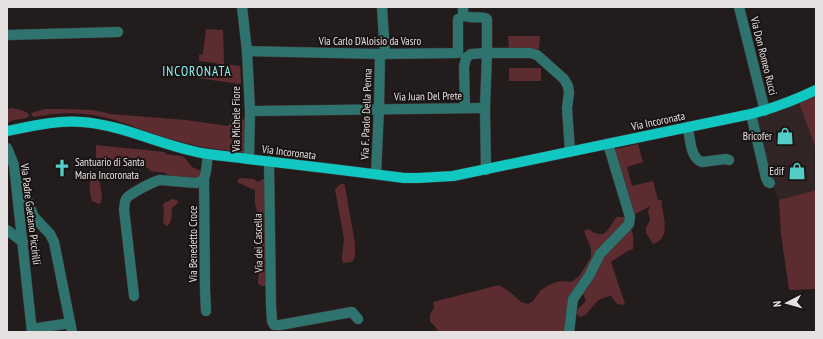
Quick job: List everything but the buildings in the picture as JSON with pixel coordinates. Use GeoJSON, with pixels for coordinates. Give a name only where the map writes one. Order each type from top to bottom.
{"type":"FeatureCollection","features":[{"type":"Feature","properties":{"kind":"main road","name":"Via Incoronata"},"geometry":{"type":"LineString","coordinates":[[7,131],[65,121],[84,122],[102,125],[208,154],[404,178],[418,178],[453,176],[486,170],[765,111],[796,100],[816,90]]}},
{"type":"Feature","properties":{"kind":"street","name":"Via Michele Fiore"},"geometry":{"type":"LineString","coordinates":[[242,7],[247,51],[250,111],[249,159]]}},
{"type":"Feature","properties":{"kind":"street","name":"Via F. Paolo Della Penna"},"geometry":{"type":"LineString","coordinates":[[376,174],[382,54],[382,7]]}},
{"type":"Feature","properties":{"kind":"street"},"geometry":{"type":"LineString","coordinates":[[463,7],[463,15],[466,17],[487,19],[486,170]]}},
{"type":"Feature","properties":{"kind":"street","name":"Via Don Romeo Rucci"},"geometry":{"type":"LineString","coordinates":[[739,7],[765,111]]}},
{"type":"Feature","properties":{"kind":"street","name":"Via Carlo D'Aloisio da Vasro"},"geometry":{"type":"LineString","coordinates":[[247,51],[382,54],[458,53],[458,19]]}},
{"type":"Feature","properties":{"kind":"street"},"geometry":{"type":"LineString","coordinates":[[7,34],[118,32]]}},
{"type":"Feature","properties":{"kind":"street"},"geometry":{"type":"LineString","coordinates":[[465,108],[464,67],[466,58],[471,54],[530,53],[537,55],[567,83],[570,152]]}},
{"type":"Feature","properties":{"kind":"street","name":"Via Juan Del Prete"},"geometry":{"type":"LineString","coordinates":[[250,111],[486,108]]}},
{"type":"Feature","properties":{"kind":"street"},"geometry":{"type":"LineString","coordinates":[[751,114],[766,178],[770,183]]}},
{"type":"Feature","properties":{"kind":"street"},"geometry":{"type":"LineString","coordinates":[[688,128],[691,148],[698,161],[729,160]]}},
{"type":"Feature","properties":{"kind":"street"},"geometry":{"type":"LineString","coordinates":[[569,332],[573,299],[589,276],[600,254],[629,224],[630,217],[608,144]]}},
{"type":"Feature","properties":{"kind":"street","name":"Via Padre Gaetano Piccirilli"},"geometry":{"type":"LineString","coordinates":[[8,151],[14,166],[32,330]]}},
{"type":"Feature","properties":{"kind":"street","name":"Via Benedetto Croce"},"geometry":{"type":"LineString","coordinates":[[206,311],[204,178],[208,154]]}},
{"type":"Feature","properties":{"kind":"street","name":"Via dei Cascella"},"geometry":{"type":"LineString","coordinates":[[269,162],[271,306],[274,328],[280,325],[352,312],[358,319]]}},
{"type":"Feature","properties":{"kind":"street"},"geometry":{"type":"LineString","coordinates":[[14,166],[34,217],[50,234],[54,242],[71,328],[32,330]]}},
{"type":"Feature","properties":{"kind":"street"},"geometry":{"type":"LineString","coordinates":[[134,296],[124,209],[125,200],[129,196],[155,181],[160,180],[196,183],[204,178]]}},
{"type":"Feature","properties":{"kind":"street"},"geometry":{"type":"LineString","coordinates":[[7,230],[23,242]]}},
{"type":"Feature","properties":{"kind":"shaded area"},"geometry":{"type":"Polygon","coordinates":[[[206,29],[223,30],[224,64],[240,66],[241,84],[197,78],[197,75],[208,76],[208,73],[217,74],[217,63],[199,61],[199,55],[203,54],[206,29]]]}},
{"type":"Feature","properties":{"kind":"shaded area"},"geometry":{"type":"Polygon","coordinates":[[[508,36],[540,36],[539,49],[509,49],[508,36]]]}},
{"type":"Feature","properties":{"kind":"shaded area"},"geometry":{"type":"Polygon","coordinates":[[[509,68],[541,68],[541,81],[509,81],[509,68]]]}},
{"type":"Feature","properties":{"kind":"shaded area"},"geometry":{"type":"Polygon","coordinates":[[[816,93],[816,149],[800,106],[800,100],[816,93]]]}},
{"type":"Feature","properties":{"kind":"shaded area"},"geometry":{"type":"Polygon","coordinates":[[[800,100],[800,106],[816,149],[816,190],[779,200],[770,180],[756,117],[800,100]]]}},
{"type":"Feature","properties":{"kind":"shaded area"},"geometry":{"type":"Polygon","coordinates":[[[11,108],[28,113],[29,116],[27,118],[14,120],[7,123],[7,109],[11,108]]]}},
{"type":"Feature","properties":{"kind":"shaded area"},"geometry":{"type":"Polygon","coordinates":[[[45,109],[93,110],[111,114],[186,120],[228,126],[231,120],[238,117],[243,119],[245,122],[246,154],[204,147],[170,139],[112,119],[94,115],[68,113],[33,117],[31,113],[45,109]]]}},
{"type":"Feature","properties":{"kind":"shaded area"},"geometry":{"type":"Polygon","coordinates":[[[638,144],[643,162],[627,167],[632,186],[653,181],[658,200],[663,202],[661,203],[665,221],[664,233],[659,241],[653,244],[646,233],[646,228],[650,220],[648,211],[650,206],[632,216],[611,150],[638,144]]]}},
{"type":"Feature","properties":{"kind":"shaded area"},"geometry":{"type":"Polygon","coordinates":[[[96,145],[165,152],[165,154],[181,156],[185,158],[192,167],[199,170],[203,169],[202,179],[170,176],[165,173],[150,171],[148,168],[96,162],[96,145]]]}},
{"type":"Feature","properties":{"kind":"shaded area"},"geometry":{"type":"Polygon","coordinates":[[[94,172],[98,174],[102,196],[99,204],[92,201],[90,194],[90,182],[94,172]]]}},
{"type":"Feature","properties":{"kind":"shaded area"},"geometry":{"type":"Polygon","coordinates":[[[240,178],[253,179],[258,182],[266,179],[267,286],[258,284],[260,248],[258,214],[255,204],[255,190],[238,183],[240,178]]]}},
{"type":"Feature","properties":{"kind":"shaded area"},"geometry":{"type":"Polygon","coordinates":[[[341,184],[344,184],[345,186],[355,244],[354,260],[343,263],[344,238],[335,190],[341,184]]]}},
{"type":"Feature","properties":{"kind":"shaded area"},"geometry":{"type":"Polygon","coordinates":[[[816,190],[816,289],[789,290],[781,234],[779,200],[816,190]]]}},
{"type":"Feature","properties":{"kind":"shaded area"},"geometry":{"type":"Polygon","coordinates":[[[172,199],[177,200],[178,203],[172,208],[171,220],[167,226],[163,223],[163,205],[165,202],[172,199]]]}},
{"type":"Feature","properties":{"kind":"shaded area"},"geometry":{"type":"Polygon","coordinates":[[[617,217],[627,217],[580,287],[568,332],[438,332],[435,326],[430,322],[430,314],[434,308],[433,302],[499,285],[521,302],[528,304],[533,301],[541,290],[549,285],[556,282],[573,281],[580,275],[591,257],[591,249],[584,231],[587,229],[602,234],[607,231],[617,217]]]}},
{"type":"Feature","properties":{"kind":"shaded area"},"geometry":{"type":"Polygon","coordinates":[[[628,226],[633,234],[633,249],[611,262],[625,304],[618,304],[611,296],[606,297],[597,301],[587,313],[580,317],[576,311],[586,301],[582,291],[596,263],[628,226]]]}},
{"type":"Feature","properties":{"kind":"place","name":"Bricofer"},"geometry":{"type":"Point","coordinates":[785,136]}},
{"type":"Feature","properties":{"kind":"place","name":"Santuario di Santa Maria Incoronata"},"geometry":{"type":"Point","coordinates":[62,168]}},
{"type":"Feature","properties":{"kind":"place","name":"Edif"},"geometry":{"type":"Point","coordinates":[797,171]}},
{"type":"Feature","properties":{"kind":"district","name":"INCORONATA"},"geometry":{"type":"Point","coordinates":[197,71]}}]}
